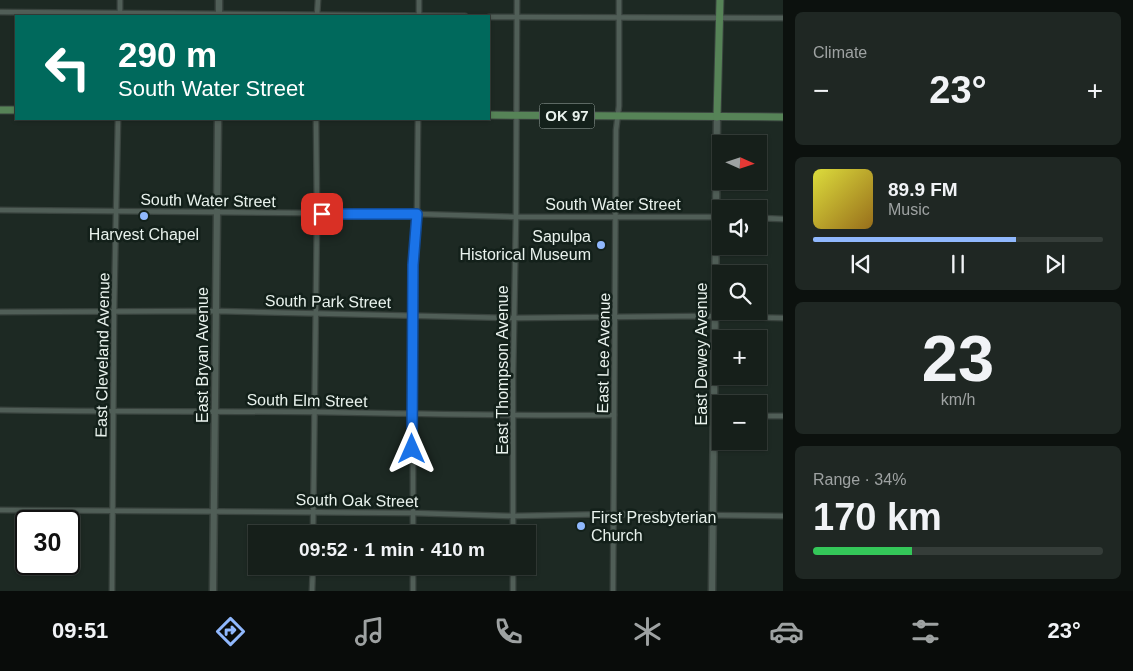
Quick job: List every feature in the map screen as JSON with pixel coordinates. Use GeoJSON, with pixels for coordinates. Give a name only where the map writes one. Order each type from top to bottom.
{"type":"FeatureCollection","features":[{"type":"Feature","properties":{"kind":"main road"},"geometry":{"type":"LineString","coordinates":[[717,117],[720,0]]}},
{"type":"Feature","properties":{"kind":"main road"},"geometry":{"type":"LineString","coordinates":[[0,110],[15,110]]}},
{"type":"Feature","properties":{"kind":"main road","name":"OK 97"},"geometry":{"type":"LineString","coordinates":[[490,116],[783,117]]}},
{"type":"Feature","properties":{"kind":"street"},"geometry":{"type":"LineString","coordinates":[[120,0],[120,14]]}},
{"type":"Feature","properties":{"kind":"street"},"geometry":{"type":"LineString","coordinates":[[219,0],[219,15]]}},
{"type":"Feature","properties":{"kind":"street"},"geometry":{"type":"LineString","coordinates":[[0,12],[317,15],[318,0]]}},
{"type":"Feature","properties":{"kind":"street"},"geometry":{"type":"LineString","coordinates":[[419,0],[419,15]]}},
{"type":"Feature","properties":{"kind":"street","name":"East Thompson Avenue"},"geometry":{"type":"LineString","coordinates":[[513,525],[517,0]]}},
{"type":"Feature","properties":{"kind":"street","name":"East Lee Avenue"},"geometry":{"type":"LineString","coordinates":[[613,591],[614,316],[617,216],[616,139],[620,106],[619,0]]}},
{"type":"Feature","properties":{"kind":"street"},"geometry":{"type":"LineString","coordinates":[[490,17],[783,18]]}},
{"type":"Feature","properties":{"kind":"street","name":"East Dewey Avenue"},"geometry":{"type":"LineString","coordinates":[[717,117],[718,200]]}},
{"type":"Feature","properties":{"kind":"street","name":"East Cleveland Avenue"},"geometry":{"type":"LineString","coordinates":[[112,591],[114,312],[118,120]]}},
{"type":"Feature","properties":{"kind":"street","name":"East Bryan Avenue"},"geometry":{"type":"LineString","coordinates":[[213,591],[218,120]]}},
{"type":"Feature","properties":{"kind":"street"},"geometry":{"type":"LineString","coordinates":[[313,525],[317,214],[316,120]]}},
{"type":"Feature","properties":{"kind":"street"},"geometry":{"type":"LineString","coordinates":[[413,525],[413,265],[417,214],[418,120]]}},
{"type":"Feature","properties":{"kind":"street","name":"South Water Street"},"geometry":{"type":"LineString","coordinates":[[0,210],[417,214],[516,217],[712,217]]}},
{"type":"Feature","properties":{"kind":"street"},"geometry":{"type":"LineString","coordinates":[[767,218],[783,219]]}},
{"type":"Feature","properties":{"kind":"street","name":"South Park Street"},"geometry":{"type":"LineString","coordinates":[[0,312],[315,313],[514,318],[712,316]]}},
{"type":"Feature","properties":{"kind":"street","name":"South Park Street"},"geometry":{"type":"LineString","coordinates":[[767,318],[783,318]]}},
{"type":"Feature","properties":{"kind":"street","name":"East Dewey Avenue"},"geometry":{"type":"LineString","coordinates":[[715,320],[717,395]]}},
{"type":"Feature","properties":{"kind":"street","name":"South Elm Street"},"geometry":{"type":"LineString","coordinates":[[0,410],[314,412],[513,416],[614,415]]}},
{"type":"Feature","properties":{"kind":"street"},"geometry":{"type":"LineString","coordinates":[[767,416],[783,416]]}},
{"type":"Feature","properties":{"kind":"street","name":"East Dewey Avenue"},"geometry":{"type":"LineString","coordinates":[[712,591],[716,450]]}},
{"type":"Feature","properties":{"kind":"street","name":"South Oak Street"},"geometry":{"type":"LineString","coordinates":[[0,510],[413,513],[513,516],[613,514],[783,516]]}},
{"type":"Feature","properties":{"kind":"street"},"geometry":{"type":"LineString","coordinates":[[312,591],[313,575]]}},
{"type":"Feature","properties":{"kind":"street"},"geometry":{"type":"LineString","coordinates":[[413,575],[413,591]]}},
{"type":"Feature","properties":{"kind":"street"},"geometry":{"type":"LineString","coordinates":[[513,575],[513,591]]}},
{"type":"Feature","properties":{"kind":"place","name":"Harvest Chapel"},"geometry":{"type":"Point","coordinates":[144,216]}},
{"type":"Feature","properties":{"kind":"place","name":"Sapulpa Historical Museum"},"geometry":{"type":"Point","coordinates":[601,245]}},
{"type":"Feature","properties":{"kind":"place","name":"First Presbyterian Church"},"geometry":{"type":"Point","coordinates":[581,526]}},
{"type":"Feature","properties":{"kind":"route"},"geometry":{"type":"LineString","coordinates":[[322,214],[417,214],[413,265],[412,449]]}}]}
